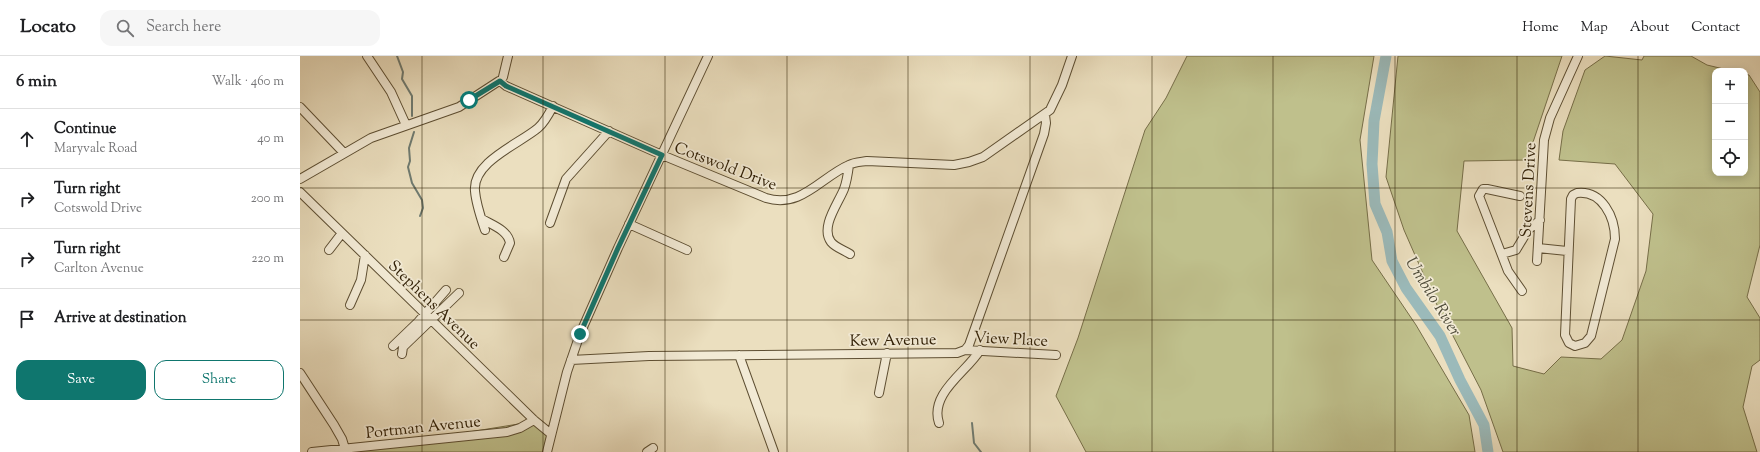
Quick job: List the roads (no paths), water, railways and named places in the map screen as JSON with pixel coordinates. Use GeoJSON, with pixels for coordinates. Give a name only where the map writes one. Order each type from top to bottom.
{"type":"FeatureCollection","features":[{"type":"Feature","properties":{"kind":"street"},"geometry":{"type":"LineString","coordinates":[[367,56],[391,92],[406,125]]}},
{"type":"Feature","properties":{"kind":"street"},"geometry":{"type":"LineString","coordinates":[[547,452],[571,360],[629,224],[708,56]]}},
{"type":"Feature","properties":{"kind":"street","name":"Cotswold Drive"},"geometry":{"type":"LineString","coordinates":[[500,78],[514,88],[662,155],[766,198],[780,201],[807,193],[849,165],[867,161],[954,165],[983,157],[1045,115],[1057,96],[1072,56]]}},
{"type":"Feature","properties":{"kind":"street","name":"Stevens Drive"},"geometry":{"type":"LineString","coordinates":[[1537,261],[1542,150],[1545,133],[1578,56]]}},
{"type":"Feature","properties":{"kind":"street"},"geometry":{"type":"LineString","coordinates":[[300,179],[371,138],[447,112],[482,92],[489,83],[500,78],[507,59]]}},
{"type":"Feature","properties":{"kind":"street"},"geometry":{"type":"LineString","coordinates":[[484,230],[474,191],[475,181],[479,174],[503,151],[537,129],[548,117],[553,106]]}},
{"type":"Feature","properties":{"kind":"street"},"geometry":{"type":"LineString","coordinates":[[300,107],[344,153]]}},
{"type":"Feature","properties":{"kind":"street"},"geometry":{"type":"LineString","coordinates":[[965,350],[969,345],[1044,134],[1046,123],[1045,115]]}},
{"type":"Feature","properties":{"kind":"street"},"geometry":{"type":"LineString","coordinates":[[550,222],[566,179],[609,131]]}},
{"type":"Feature","properties":{"kind":"street"},"geometry":{"type":"LineString","coordinates":[[849,165],[844,190],[828,225],[827,232],[831,242],[850,254]]}},
{"type":"Feature","properties":{"kind":"street"},"geometry":{"type":"LineString","coordinates":[[1520,196],[1487,188],[1483,189],[1479,196],[1512,278],[1522,291]]}},
{"type":"Feature","properties":{"kind":"street","name":"Stephens Avenue"},"geometry":{"type":"LineString","coordinates":[[300,192],[424,314],[534,420],[551,434]]}},
{"type":"Feature","properties":{"kind":"street"},"geometry":{"type":"LineString","coordinates":[[1577,193],[1587,193],[1600,200],[1605,206],[1613,222],[1614,239],[1592,336],[1585,343],[1575,346],[1569,343],[1565,335],[1567,251],[1571,199],[1573,195],[1577,193]]}},
{"type":"Feature","properties":{"kind":"street"},"geometry":{"type":"LineString","coordinates":[[482,220],[500,230],[509,239],[510,243],[504,257]]}},
{"type":"Feature","properties":{"kind":"street"},"geometry":{"type":"LineString","coordinates":[[1502,254],[1516,250],[1520,247],[1528,230],[1540,220]]}},
{"type":"Feature","properties":{"kind":"street"},"geometry":{"type":"LineString","coordinates":[[629,224],[687,250]]}},
{"type":"Feature","properties":{"kind":"street"},"geometry":{"type":"LineString","coordinates":[[329,250],[342,233]]}},
{"type":"Feature","properties":{"kind":"street"},"geometry":{"type":"LineString","coordinates":[[1538,248],[1567,251]]}},
{"type":"Feature","properties":{"kind":"street"},"geometry":{"type":"LineString","coordinates":[[350,305],[361,280],[365,256]]}},
{"type":"Feature","properties":{"kind":"street"},"geometry":{"type":"LineString","coordinates":[[393,346],[446,290]]}},
{"type":"Feature","properties":{"kind":"street"},"geometry":{"type":"LineString","coordinates":[[402,354],[403,347],[459,292]]}},
{"type":"Feature","properties":{"kind":"street","name":"View Place"},"geometry":{"type":"LineString","coordinates":[[965,350],[1056,355]]}},
{"type":"Feature","properties":{"kind":"street","name":"Kew Avenue"},"geometry":{"type":"LineString","coordinates":[[571,360],[649,356],[887,354],[956,352],[965,350]]}},
{"type":"Feature","properties":{"kind":"street"},"geometry":{"type":"LineString","coordinates":[[940,423],[938,413],[944,395],[965,366],[972,362],[980,350]]}},
{"type":"Feature","properties":{"kind":"street"},"geometry":{"type":"LineString","coordinates":[[879,393],[887,354]]}},
{"type":"Feature","properties":{"kind":"street"},"geometry":{"type":"LineString","coordinates":[[739,355],[774,452]]}},
{"type":"Feature","properties":{"kind":"street"},"geometry":{"type":"LineString","coordinates":[[300,373],[334,425],[342,439],[345,450]]}},
{"type":"Feature","properties":{"kind":"street","name":"Portman Avenue"},"geometry":{"type":"LineString","coordinates":[[312,452],[345,450],[507,432],[520,428],[534,420]]}},
{"type":"Feature","properties":{"kind":"waterway"},"geometry":{"type":"LineString","coordinates":[[397,56],[403,72],[402,79],[412,96],[412,116]]}},
{"type":"Feature","properties":{"kind":"waterway","name":"Umbilo River"},"geometry":{"type":"LineString","coordinates":[[1386,56],[1374,121],[1372,164],[1375,204],[1387,232],[1392,261],[1406,288],[1440,336],[1460,380],[1484,425],[1488,452]]}},
{"type":"Feature","properties":{"kind":"waterway"},"geometry":{"type":"LineString","coordinates":[[414,132],[409,148],[410,161],[408,167],[412,183],[422,200],[423,208],[420,216]]}},
{"type":"Feature","properties":{"kind":"waterway"},"geometry":{"type":"LineString","coordinates":[[972,423],[974,443],[981,452]]}}]}
